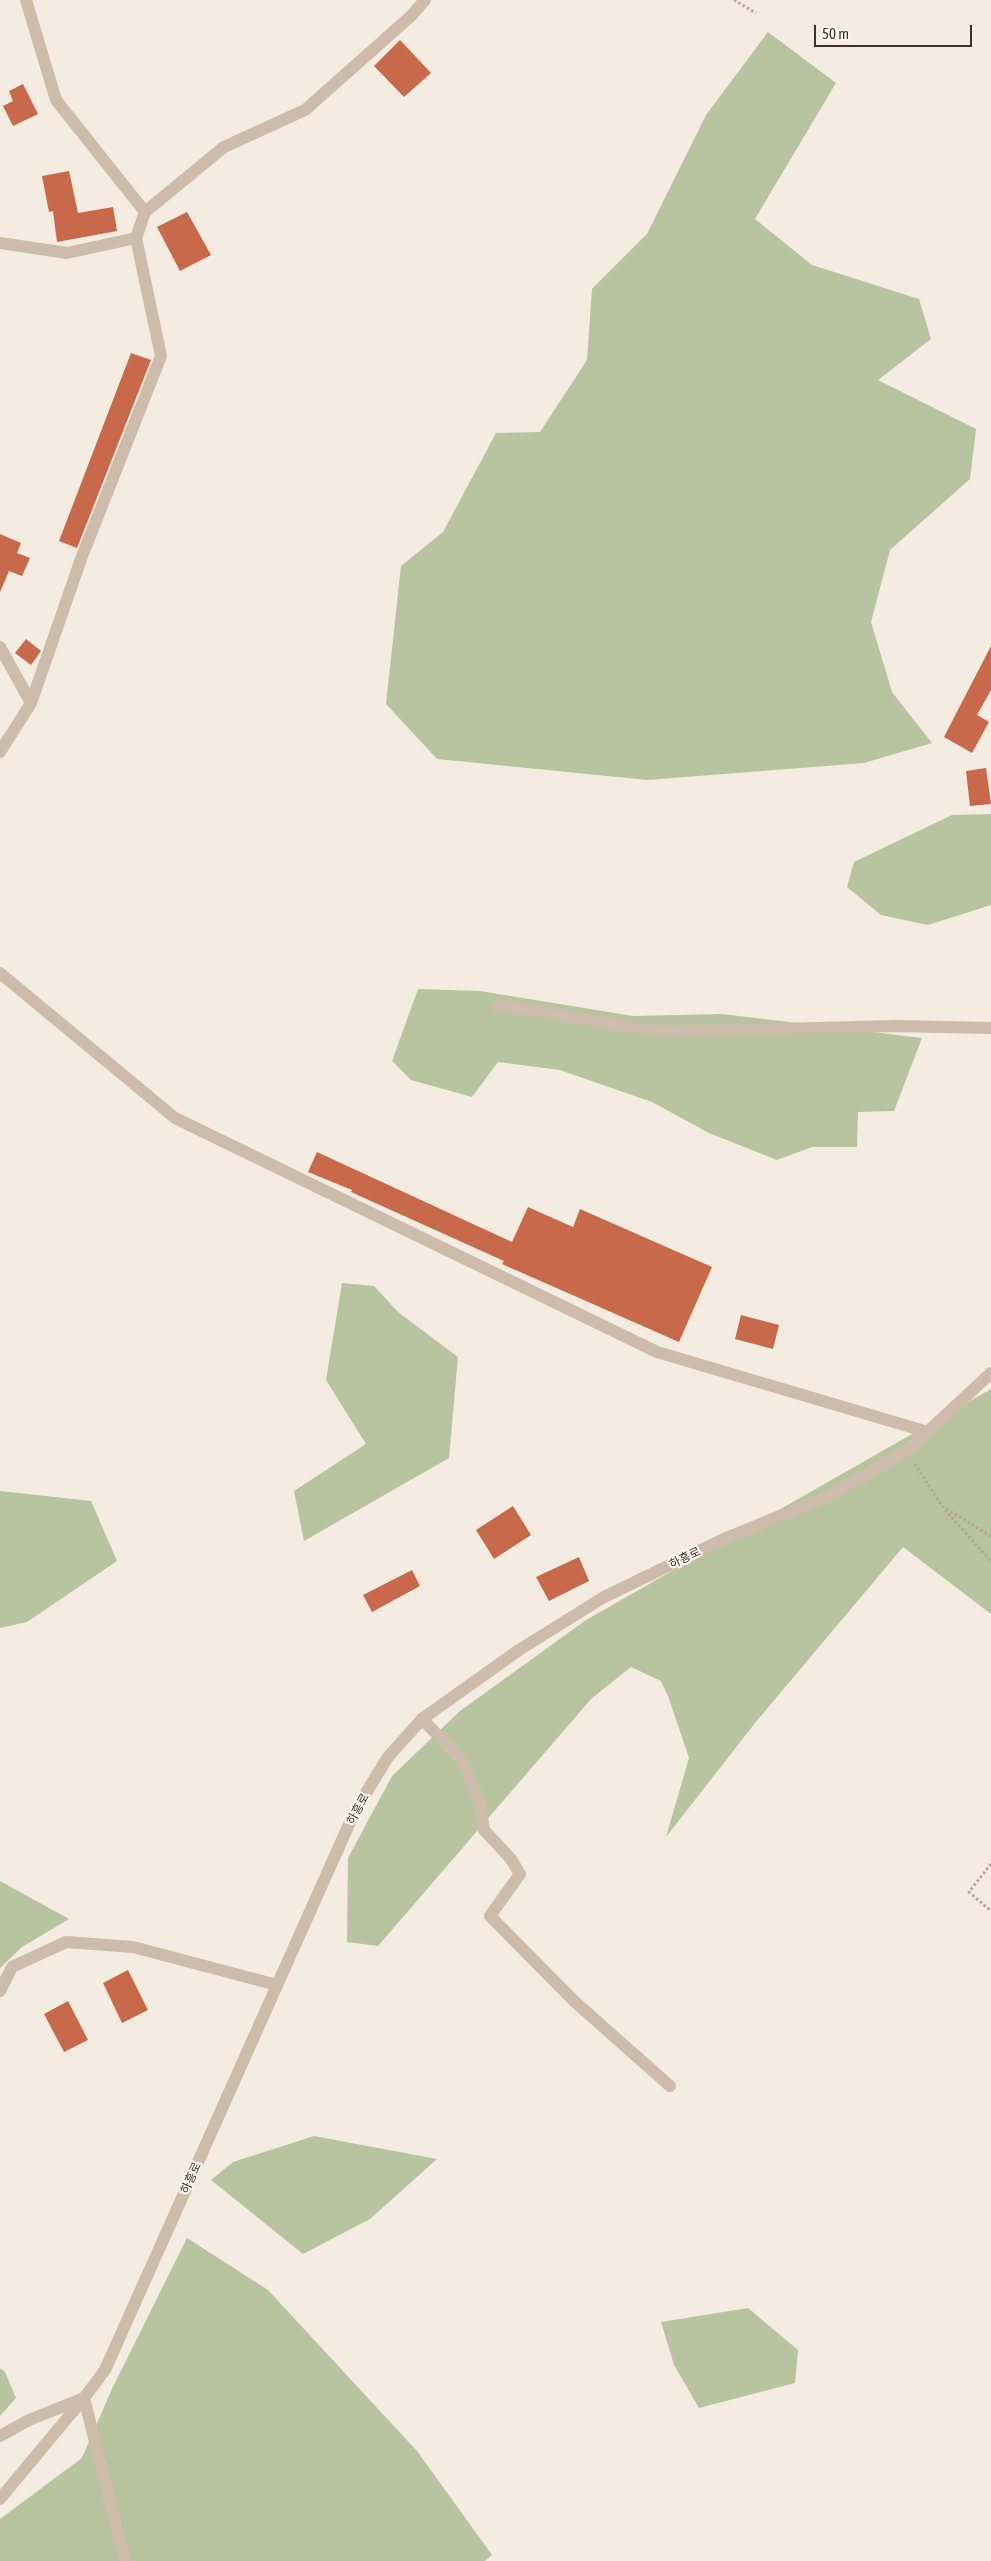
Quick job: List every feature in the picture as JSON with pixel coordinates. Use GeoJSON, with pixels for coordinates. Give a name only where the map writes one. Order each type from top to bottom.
{"type":"FeatureCollection","features":[{"type":"Feature","properties":{"kind":"street"},"geometry":{"type":"LineString","coordinates":[[26,0],[56,100],[145,212]]}},
{"type":"Feature","properties":{"kind":"street"},"geometry":{"type":"LineString","coordinates":[[0,752],[31,703],[81,559],[161,356],[136,238],[145,212],[224,147],[306,110],[411,16],[425,0]]}},
{"type":"Feature","properties":{"kind":"street"},"geometry":{"type":"LineString","coordinates":[[0,243],[67,253],[136,238]]}},
{"type":"Feature","properties":{"kind":"street"},"geometry":{"type":"LineString","coordinates":[[0,647],[31,703]]}},
{"type":"Feature","properties":{"kind":"street"},"geometry":{"type":"LineString","coordinates":[[0,973],[175,1118],[658,1352],[928,1432]]}},
{"type":"Feature","properties":{"kind":"street"},"geometry":{"type":"LineString","coordinates":[[498,1005],[662,1032],[894,1026],[991,1028]]}},
{"type":"Feature","properties":{"kind":"street","name":"하흥로"},"geometry":{"type":"LineString","coordinates":[[0,2499],[105,2370],[355,1811],[388,1757],[422,1719],[518,1650],[604,1597],[726,1538],[829,1496],[907,1451],[991,1373]]}},
{"type":"Feature","properties":{"kind":"street"},"geometry":{"type":"LineString","coordinates":[[422,1719],[462,1760],[480,1803],[484,1830],[511,1859],[520,1874],[490,1916],[574,2000],[670,2086]]}},
{"type":"Feature","properties":{"kind":"street"},"geometry":{"type":"LineString","coordinates":[[0,1991],[12,1967],[66,1942],[133,1947],[277,1985]]}},
{"type":"Feature","properties":{"kind":"street"},"geometry":{"type":"LineString","coordinates":[[0,2436],[29,2420],[84,2398],[124,2561]]}},
{"type":"Feature","properties":{"kind":"path"},"geometry":{"type":"LineString","coordinates":[[734,0],[756,14]]}},
{"type":"Feature","properties":{"kind":"path"},"geometry":{"type":"LineString","coordinates":[[907,1451],[942,1506],[991,1561]]}},
{"type":"Feature","properties":{"kind":"path"},"geometry":{"type":"LineString","coordinates":[[942,1506],[991,1536]]}},
{"type":"Feature","properties":{"kind":"path"},"geometry":{"type":"LineString","coordinates":[[991,1864],[969,1892],[991,1912]]}},
{"type":"Feature","properties":{"kind":"green space"},"geometry":{"type":"Polygon","coordinates":[[[768,32],[836,83],[755,219],[812,265],[919,299],[931,339],[878,380],[976,429],[970,479],[890,550],[871,622],[892,692],[932,743],[864,763],[647,780],[437,759],[386,704],[401,566],[443,532],[496,433],[540,432],[587,360],[592,289],[647,234],[706,115],[768,32]]]}},
{"type":"Feature","properties":{"kind":"green space"},"geometry":{"type":"Polygon","coordinates":[[[991,814],[991,905],[928,925],[881,915],[847,887],[854,862],[952,815],[991,814]]]}},
{"type":"Feature","properties":{"kind":"green space"},"geometry":{"type":"Polygon","coordinates":[[[418,989],[480,991],[633,1016],[722,1014],[922,1038],[894,1111],[858,1112],[857,1147],[812,1147],[777,1160],[709,1133],[652,1102],[560,1070],[498,1062],[472,1097],[411,1080],[392,1061],[418,989]]]}},
{"type":"Feature","properties":{"kind":"green space"},"geometry":{"type":"Polygon","coordinates":[[[342,1283],[374,1286],[398,1312],[458,1357],[449,1458],[304,1541],[294,1491],[366,1444],[326,1380],[342,1283]]]}},
{"type":"Feature","properties":{"kind":"green space"},"geometry":{"type":"Polygon","coordinates":[[[991,1389],[991,1614],[903,1547],[755,1723],[666,1837],[689,1758],[661,1681],[631,1667],[591,1699],[378,1946],[347,1942],[348,1858],[392,1776],[460,1711],[586,1620],[991,1389]]]}},
{"type":"Feature","properties":{"kind":"green space"},"geometry":{"type":"Polygon","coordinates":[[[0,1491],[91,1501],[117,1561],[27,1622],[0,1628],[0,1491]]]}},
{"type":"Feature","properties":{"kind":"green space"},"geometry":{"type":"Polygon","coordinates":[[[0,1881],[69,1919],[22,1947],[0,1968],[0,1881]]]}},
{"type":"Feature","properties":{"kind":"green space"},"geometry":{"type":"Polygon","coordinates":[[[314,2136],[437,2159],[370,2219],[303,2254],[211,2180],[233,2162],[314,2136]]]}},
{"type":"Feature","properties":{"kind":"green space"},"geometry":{"type":"Polygon","coordinates":[[[187,2238],[268,2290],[417,2451],[492,2555],[485,2561],[0,2561],[0,2519],[82,2458],[111,2391],[187,2238]]]}},
{"type":"Feature","properties":{"kind":"green space"},"geometry":{"type":"Polygon","coordinates":[[[748,2308],[798,2350],[795,2383],[699,2408],[674,2365],[661,2322],[748,2308]]]}},
{"type":"Feature","properties":{"kind":"green space"},"geometry":{"type":"Polygon","coordinates":[[[0,2368],[5,2372],[16,2398],[0,2416],[0,2368]]]}},
{"type":"Feature","properties":{"kind":"building"},"geometry":{"type":"Polygon","coordinates":[[[400,40],[431,73],[404,97],[374,66],[400,40]]]}},
{"type":"Feature","properties":{"kind":"building"},"geometry":{"type":"Polygon","coordinates":[[[23,84],[38,114],[13,126],[3,106],[13,101],[9,91],[23,84]]]}},
{"type":"Feature","properties":{"kind":"building"},"geometry":{"type":"Polygon","coordinates":[[[69,171],[78,213],[113,207],[117,231],[57,242],[53,211],[49,212],[42,176],[69,171]]]}},
{"type":"Feature","properties":{"kind":"building"},"geometry":{"type":"Polygon","coordinates":[[[187,212],[211,255],[180,271],[157,227],[187,212]]]}},
{"type":"Feature","properties":{"kind":"building"},"geometry":{"type":"Polygon","coordinates":[[[131,353],[151,360],[77,548],[59,541],[131,353]]]}},
{"type":"Feature","properties":{"kind":"building"},"geometry":{"type":"Polygon","coordinates":[[[0,534],[21,543],[17,553],[30,558],[22,576],[9,571],[0,592],[0,534]]]}},
{"type":"Feature","properties":{"kind":"building"},"geometry":{"type":"Polygon","coordinates":[[[26,639],[41,651],[31,665],[15,653],[26,639]]]}},
{"type":"Feature","properties":{"kind":"building"},"geometry":{"type":"Polygon","coordinates":[[[991,646],[991,690],[977,715],[989,722],[972,753],[944,737],[991,646]]]}},
{"type":"Feature","properties":{"kind":"building"},"geometry":{"type":"Polygon","coordinates":[[[986,768],[991,804],[970,806],[966,771],[986,768]]]}},
{"type":"Feature","properties":{"kind":"building"},"geometry":{"type":"Polygon","coordinates":[[[317,1152],[512,1242],[528,1207],[573,1227],[580,1209],[712,1267],[679,1342],[502,1264],[504,1261],[351,1192],[352,1190],[308,1172],[317,1152]]]}},
{"type":"Feature","properties":{"kind":"building"},"geometry":{"type":"Polygon","coordinates":[[[741,1315],[779,1325],[773,1349],[735,1339],[741,1315]]]}},
{"type":"Feature","properties":{"kind":"building"},"geometry":{"type":"Polygon","coordinates":[[[513,1506],[531,1535],[494,1559],[476,1530],[513,1506]]]}},
{"type":"Feature","properties":{"kind":"building"},"geometry":{"type":"Polygon","coordinates":[[[579,1557],[589,1581],[549,1601],[536,1577],[579,1557]]]}},
{"type":"Feature","properties":{"kind":"building"},"geometry":{"type":"Polygon","coordinates":[[[412,1570],[420,1586],[372,1612],[363,1595],[412,1570]]]}},
{"type":"Feature","properties":{"kind":"building"},"geometry":{"type":"Polygon","coordinates":[[[128,1970],[148,2010],[122,2023],[103,1983],[128,1970]]]}},
{"type":"Feature","properties":{"kind":"building"},"geometry":{"type":"Polygon","coordinates":[[[68,2001],[88,2040],[64,2052],[44,2014],[68,2001]]]}}]}
